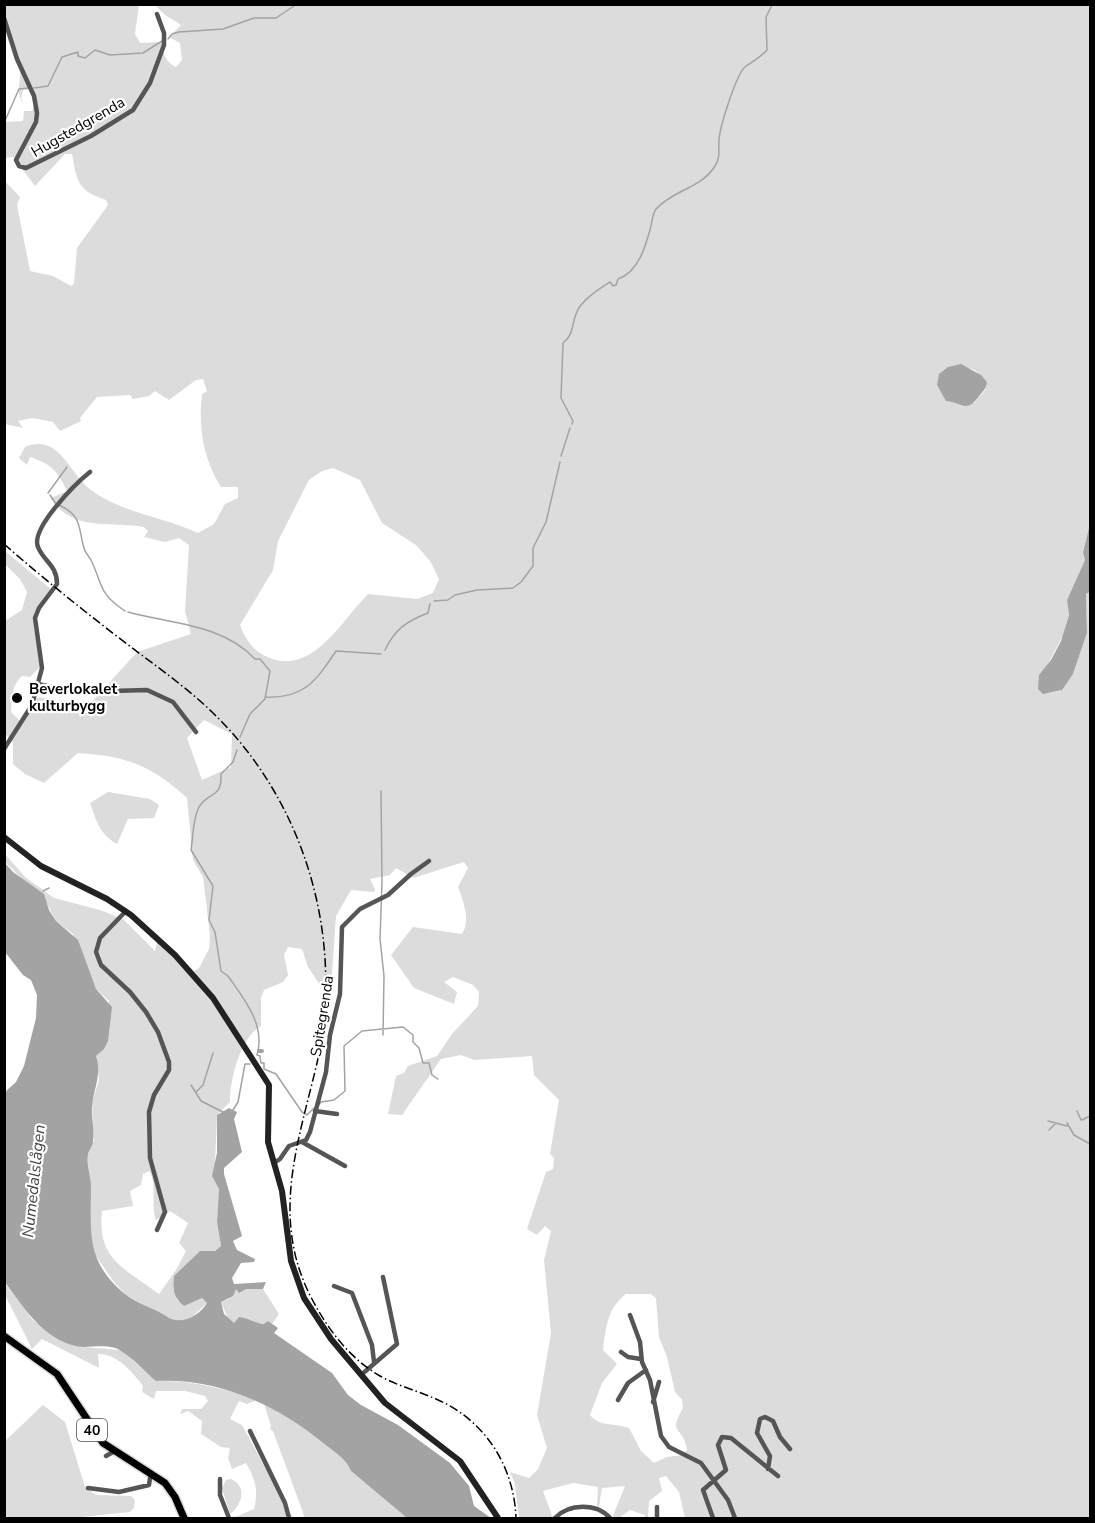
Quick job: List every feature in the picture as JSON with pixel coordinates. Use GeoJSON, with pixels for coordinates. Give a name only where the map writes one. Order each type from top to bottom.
{"type":"FeatureCollection","features":[{"type":"Feature","properties":{"kind":"main road"},"geometry":{"type":"LineString","coordinates":[[4,837],[41,866],[126,911],[161,941],[207,990],[265,1077],[270,1094],[267,1130],[282,1191],[291,1261],[300,1289],[321,1326],[362,1375],[390,1407],[457,1457],[471,1474],[498,1518]]}},
{"type":"Feature","properties":{"kind":"main road","name":"40"},"geometry":{"type":"LineString","coordinates":[[4,1336],[57,1374],[93,1432],[110,1454],[165,1483],[175,1497],[184,1518]]}},
{"type":"Feature","properties":{"kind":"street","name":"Hugstedgrenda"},"geometry":{"type":"LineString","coordinates":[[4,18],[17,59],[35,101],[36,122],[16,160],[19,166],[26,168],[91,136],[133,110],[150,83],[164,45],[164,33],[157,14]]}},
{"type":"Feature","properties":{"kind":"street"},"geometry":{"type":"LineString","coordinates":[[4,749],[28,713],[38,684],[42,662],[35,618],[57,580],[51,563],[39,549],[37,537],[56,506],[90,472]]}},
{"type":"Feature","properties":{"kind":"street"},"geometry":{"type":"LineString","coordinates":[[38,684],[74,692],[147,690],[174,702],[196,732]]}},
{"type":"Feature","properties":{"kind":"street","name":"Spitegrenda"},"geometry":{"type":"LineString","coordinates":[[274,1163],[280,1160],[289,1146],[302,1142],[309,1135],[326,1072],[330,1035],[340,994],[342,927],[360,909],[388,895],[429,861]]}},
{"type":"Feature","properties":{"kind":"street"},"geometry":{"type":"LineString","coordinates":[[126,911],[100,938],[96,952],[101,965],[130,992],[146,1012],[158,1032],[169,1062],[170,1070],[154,1095],[149,1112],[150,1158],[165,1212],[158,1230]]}},
{"type":"Feature","properties":{"kind":"street"},"geometry":{"type":"LineString","coordinates":[[315,1111],[337,1114]]}},
{"type":"Feature","properties":{"kind":"street"},"geometry":{"type":"LineString","coordinates":[[302,1142],[345,1166]]}},
{"type":"Feature","properties":{"kind":"street"},"geometry":{"type":"LineString","coordinates":[[362,1375],[374,1362],[394,1348],[397,1342],[383,1277]]}},
{"type":"Feature","properties":{"kind":"street"},"geometry":{"type":"LineString","coordinates":[[334,1286],[352,1293],[372,1345],[374,1362]]}},
{"type":"Feature","properties":{"kind":"street"},"geometry":{"type":"LineString","coordinates":[[630,1315],[640,1342],[641,1359],[659,1431],[664,1442],[669,1447],[697,1460],[732,1506],[735,1518]]}},
{"type":"Feature","properties":{"kind":"street"},"geometry":{"type":"LineString","coordinates":[[621,1352],[628,1357],[641,1359]]}},
{"type":"Feature","properties":{"kind":"street"},"geometry":{"type":"LineString","coordinates":[[628,1398],[620,1397],[628,1383],[645,1370]]}},
{"type":"Feature","properties":{"kind":"street"},"geometry":{"type":"LineString","coordinates":[[653,1402],[659,1382]]}},
{"type":"Feature","properties":{"kind":"street"},"geometry":{"type":"LineString","coordinates":[[768,1469],[770,1456],[757,1432],[760,1419],[773,1421],[780,1437],[790,1449]]}},
{"type":"Feature","properties":{"kind":"street"},"geometry":{"type":"LineString","coordinates":[[250,1431],[285,1503],[289,1518]]}},
{"type":"Feature","properties":{"kind":"street"},"geometry":{"type":"LineString","coordinates":[[713,1518],[711,1506],[702,1492],[705,1485],[726,1469],[718,1444],[725,1436],[731,1438],[778,1476]]}},
{"type":"Feature","properties":{"kind":"street"},"geometry":{"type":"LineString","coordinates":[[88,1488],[119,1492],[149,1485],[150,1478]]}},
{"type":"Feature","properties":{"kind":"street"},"geometry":{"type":"LineString","coordinates":[[220,1479],[220,1495],[229,1518]]}},
{"type":"Feature","properties":{"kind":"street"},"geometry":{"type":"LineString","coordinates":[[555,1518],[567,1510],[586,1507],[599,1509],[610,1518]]}},
{"type":"Feature","properties":{"kind":"street"},"geometry":{"type":"LineString","coordinates":[[657,1507],[657,1518]]}},
{"type":"Feature","properties":{"kind":"shaded area"},"geometry":{"type":"Polygon","coordinates":[[[5,5],[139,5],[135,34],[140,43],[163,42],[165,57],[176,67],[182,60],[180,43],[169,37],[181,25],[165,15],[155,5],[1090,5],[1090,524],[1083,551],[1085,560],[1067,600],[1069,614],[1063,635],[1047,666],[1048,693],[1060,691],[1073,674],[1087,633],[1086,594],[1090,592],[1090,1518],[685,1518],[679,1492],[666,1476],[659,1478],[662,1491],[649,1501],[648,1518],[630,1510],[619,1518],[613,1516],[625,1486],[602,1488],[599,1507],[597,1507],[598,1487],[573,1483],[543,1491],[553,1518],[519,1518],[515,1484],[510,1472],[529,1478],[538,1469],[547,1448],[537,1415],[551,1333],[544,1260],[551,1231],[545,1226],[537,1235],[527,1229],[546,1172],[553,1169],[554,1158],[550,1154],[559,1100],[534,1075],[532,1056],[474,1060],[461,1055],[441,1059],[402,1115],[388,1114],[396,1076],[404,1073],[408,1066],[437,1056],[452,1034],[478,1006],[479,992],[473,985],[453,977],[444,982],[457,992],[454,1004],[414,988],[391,955],[413,927],[462,934],[466,917],[458,887],[468,868],[464,862],[413,878],[396,868],[390,875],[370,879],[375,889],[374,892],[351,890],[336,916],[331,988],[324,991],[308,967],[302,949],[288,947],[284,955],[288,975],[283,982],[264,990],[261,998],[261,1026],[247,1040],[242,1049],[234,1071],[230,1102],[217,1115],[215,1163],[219,1189],[217,1222],[221,1246],[215,1251],[200,1251],[174,1277],[177,1300],[184,1306],[202,1298],[207,1303],[190,1319],[177,1322],[169,1320],[126,1295],[114,1282],[96,1256],[89,1237],[91,1185],[87,1156],[94,1140],[92,1103],[99,1080],[96,1056],[107,1037],[109,1001],[96,989],[73,934],[56,921],[46,902],[5,862],[4,853],[25,877],[54,898],[100,910],[123,919],[155,951],[158,939],[193,972],[199,968],[209,949],[210,935],[203,877],[193,860],[187,798],[162,777],[137,764],[95,754],[78,753],[44,783],[25,774],[13,764],[13,743],[5,733],[5,621],[22,610],[27,592],[20,579],[5,564],[5,551],[52,590],[37,612],[35,625],[41,644],[40,667],[30,677],[22,676],[13,692],[11,712],[20,721],[33,700],[40,697],[52,701],[89,705],[137,652],[191,634],[185,611],[189,545],[179,538],[165,542],[144,537],[148,531],[144,527],[92,523],[69,516],[59,509],[51,498],[67,491],[57,473],[49,466],[30,457],[27,465],[19,458],[25,447],[37,444],[47,445],[62,457],[83,483],[103,498],[198,533],[214,524],[225,504],[238,498],[238,487],[221,487],[206,454],[201,418],[202,394],[207,391],[203,379],[196,380],[169,400],[155,391],[149,396],[133,399],[130,395],[97,397],[80,418],[81,421],[60,431],[53,422],[32,418],[18,421],[23,428],[5,424],[5,181],[20,197],[17,205],[30,271],[53,276],[71,286],[74,284],[77,248],[108,205],[106,200],[90,193],[80,184],[72,154],[65,154],[35,186],[13,157],[5,158],[5,122],[23,121],[24,111],[32,111],[35,100],[33,89],[23,90],[21,98],[23,105],[21,100],[19,65],[5,5]],[[949,367],[939,374],[946,401],[974,403],[986,389],[980,376],[973,369],[949,367]],[[333,468],[322,471],[309,480],[278,541],[273,570],[240,625],[251,645],[259,653],[270,658],[285,661],[300,659],[313,652],[337,630],[368,594],[417,599],[433,593],[439,579],[430,561],[416,545],[382,523],[360,480],[333,468]],[[204,720],[187,738],[202,780],[231,767],[232,734],[204,720]],[[149,1171],[143,1174],[141,1185],[130,1191],[133,1206],[102,1211],[104,1241],[115,1261],[159,1294],[186,1251],[179,1243],[188,1223],[170,1211],[156,1220],[153,1182],[149,1171]],[[626,1294],[615,1306],[607,1326],[603,1350],[617,1364],[602,1383],[590,1415],[603,1423],[629,1428],[641,1451],[654,1463],[667,1457],[682,1455],[687,1450],[676,1423],[683,1408],[682,1400],[675,1392],[667,1357],[659,1337],[656,1298],[651,1294],[626,1294]]]}},
{"type":"Feature","properties":{"kind":"shaded area"},"geometry":{"type":"Polygon","coordinates":[[[108,792],[150,799],[159,805],[154,818],[128,819],[117,844],[103,832],[90,803],[108,792]]]}},
{"type":"Feature","properties":{"kind":"shaded area"},"geometry":{"type":"Polygon","coordinates":[[[4,1282],[32,1319],[54,1337],[83,1347],[121,1350],[156,1381],[207,1386],[257,1400],[247,1404],[239,1401],[230,1419],[242,1425],[293,1518],[233,1518],[254,1509],[255,1485],[246,1463],[232,1469],[228,1458],[230,1448],[221,1447],[201,1434],[202,1421],[188,1411],[180,1414],[182,1409],[201,1409],[208,1401],[205,1396],[185,1391],[156,1391],[154,1399],[142,1392],[143,1386],[134,1375],[112,1357],[98,1354],[99,1368],[42,1339],[32,1349],[5,1295],[4,1282]]]}},
{"type":"Feature","properties":{"kind":"shaded area"},"geometry":{"type":"Polygon","coordinates":[[[236,1288],[263,1289],[279,1314],[272,1324],[268,1321],[265,1324],[252,1322],[245,1318],[234,1323],[229,1321],[221,1302],[229,1299],[236,1288]]]}},
{"type":"Feature","properties":{"kind":"shaded area"},"geometry":{"type":"Polygon","coordinates":[[[266,1403],[326,1443],[337,1452],[351,1471],[407,1518],[305,1518],[273,1431],[270,1429],[266,1403]]]}},
{"type":"Feature","properties":{"kind":"shaded area"},"geometry":{"type":"Polygon","coordinates":[[[43,1405],[65,1422],[85,1487],[96,1495],[131,1496],[135,1500],[134,1508],[130,1512],[72,1518],[5,1518],[5,1441],[43,1405]]]}},
{"type":"Feature","properties":{"kind":"shaded area"},"geometry":{"type":"Polygon","coordinates":[[[231,1479],[239,1486],[241,1495],[238,1505],[230,1514],[222,1488],[226,1480],[231,1479]]]}},
{"type":"Feature","properties":{"kind":"water"},"geometry":{"type":"Polygon","coordinates":[[[961,364],[981,375],[987,382],[984,391],[968,406],[946,401],[937,385],[939,374],[948,367],[961,364]]]}},
{"type":"Feature","properties":{"kind":"water"},"geometry":{"type":"Polygon","coordinates":[[[1090,524],[1090,592],[1086,594],[1087,633],[1073,674],[1062,690],[1043,694],[1038,689],[1039,675],[1051,660],[1061,641],[1069,615],[1067,600],[1085,560],[1083,552],[1090,524]]]}},
{"type":"Feature","properties":{"kind":"water","name":"Numedalslågen"},"geometry":{"type":"Polygon","coordinates":[[[4,862],[13,872],[44,894],[49,910],[56,921],[78,940],[96,989],[112,1007],[108,1041],[104,1049],[96,1056],[98,1069],[92,1106],[93,1137],[88,1158],[91,1182],[91,1232],[93,1245],[103,1270],[125,1294],[171,1319],[188,1319],[203,1308],[207,1303],[202,1298],[184,1306],[180,1303],[174,1293],[174,1276],[200,1251],[215,1251],[221,1246],[217,1222],[219,1189],[212,1176],[217,1153],[217,1115],[229,1108],[237,1112],[234,1119],[242,1152],[224,1168],[224,1174],[242,1236],[233,1241],[237,1250],[255,1259],[254,1262],[241,1263],[232,1278],[234,1284],[266,1282],[263,1289],[246,1289],[239,1293],[236,1289],[233,1296],[221,1302],[224,1314],[234,1323],[239,1317],[264,1324],[268,1321],[278,1328],[274,1333],[332,1373],[348,1395],[361,1405],[398,1425],[450,1463],[469,1486],[474,1506],[491,1518],[407,1518],[351,1471],[339,1455],[285,1416],[245,1396],[223,1389],[179,1381],[156,1381],[130,1358],[113,1347],[84,1347],[59,1340],[38,1324],[20,1303],[5,1282],[5,1092],[16,1082],[24,1066],[36,1018],[37,995],[31,980],[23,975],[5,952],[4,862]]]}},
{"type":"Feature","properties":{"kind":"waterway"},"geometry":{"type":"LineString","coordinates":[[168,39],[172,34],[179,32],[223,29],[254,18],[276,18],[297,4]]}},
{"type":"Feature","properties":{"kind":"waterway"},"geometry":{"type":"LineString","coordinates":[[572,424],[573,421],[561,398],[563,343],[571,333],[578,309],[590,296],[610,282],[613,286],[616,285],[618,279],[636,264],[644,249],[656,209],[671,197],[703,179],[717,163],[722,124],[733,90],[745,67],[767,50],[766,17],[772,5],[780,4]]}},
{"type":"Feature","properties":{"kind":"waterway"},"geometry":{"type":"LineString","coordinates":[[34,88],[48,86],[62,57],[78,52],[78,56],[85,58],[95,50],[110,55],[143,53],[162,41]]}},
{"type":"Feature","properties":{"kind":"waterway"},"geometry":{"type":"LineString","coordinates":[[4,123],[19,89],[28,88]]}},
{"type":"Feature","properties":{"kind":"waterway"},"geometry":{"type":"LineString","coordinates":[[561,456],[570,428]]}},
{"type":"Feature","properties":{"kind":"waterway"},"geometry":{"type":"LineString","coordinates":[[434,601],[448,600],[455,595],[477,590],[513,588],[521,582],[533,566],[533,548],[546,522],[560,462]]}},
{"type":"Feature","properties":{"kind":"waterway"},"geometry":{"type":"LineString","coordinates":[[48,493],[67,467]]}},
{"type":"Feature","properties":{"kind":"waterway"},"geometry":{"type":"LineString","coordinates":[[50,495],[56,504]]}},
{"type":"Feature","properties":{"kind":"waterway"},"geometry":{"type":"LineString","coordinates":[[59,505],[76,518],[85,550],[102,588],[110,599],[125,611]]}},
{"type":"Feature","properties":{"kind":"waterway"},"geometry":{"type":"LineString","coordinates":[[385,650],[393,636],[402,627],[428,613],[430,604]]}},
{"type":"Feature","properties":{"kind":"waterway"},"geometry":{"type":"LineString","coordinates":[[128,612],[212,632],[242,647],[255,659],[260,659],[270,671],[265,699],[250,714],[240,737]]}},
{"type":"Feature","properties":{"kind":"waterway"},"geometry":{"type":"LineString","coordinates":[[265,697],[290,695],[308,686],[336,651],[381,654]]}},
{"type":"Feature","properties":{"kind":"waterway"},"geometry":{"type":"LineString","coordinates":[[237,750],[233,762],[221,774],[221,782],[217,791],[203,802],[197,811],[191,850],[213,886],[209,920],[215,932],[221,971],[228,976],[252,1013],[259,1033],[257,1055],[260,1056],[261,1063],[264,1063],[264,1069],[276,1074],[302,1112],[307,1115],[314,1108]]}},
{"type":"Feature","properties":{"kind":"waterway"},"geometry":{"type":"LineString","coordinates":[[381,791],[380,939],[384,976],[383,1035]]}},
{"type":"Feature","properties":{"kind":"waterway"},"geometry":{"type":"LineString","coordinates":[[43,891],[49,888]]}},
{"type":"Feature","properties":{"kind":"waterway"},"geometry":{"type":"LineString","coordinates":[[318,1106],[321,1102],[334,1100],[345,1091],[344,1046],[362,1031],[403,1027],[413,1035],[413,1042],[419,1048],[423,1063],[429,1063],[432,1075],[438,1079]]}},
{"type":"Feature","properties":{"kind":"waterway"},"geometry":{"type":"LineString","coordinates":[[196,1092],[203,1085],[213,1053]]}},
{"type":"Feature","properties":{"kind":"waterway"},"geometry":{"type":"LineString","coordinates":[[233,1110],[238,1102],[245,1064],[250,1064]]}},
{"type":"Feature","properties":{"kind":"waterway"},"geometry":{"type":"LineString","coordinates":[[191,1085],[201,1101],[223,1112]]}},
{"type":"Feature","properties":{"kind":"waterway"},"geometry":{"type":"LineString","coordinates":[[1077,1111],[1081,1120]]}},
{"type":"Feature","properties":{"kind":"waterway"},"geometry":{"type":"LineString","coordinates":[[1082,1120],[1090,1116]]}},
{"type":"Feature","properties":{"kind":"waterway"},"geometry":{"type":"LineString","coordinates":[[1048,1121],[1067,1126]]}},
{"type":"Feature","properties":{"kind":"waterway"},"geometry":{"type":"LineString","coordinates":[[1049,1130],[1056,1123]]}},
{"type":"Feature","properties":{"kind":"waterway"},"geometry":{"type":"LineString","coordinates":[[1067,1123],[1074,1135],[1090,1144]]}},
{"type":"Feature","properties":{"kind":"railway"},"geometry":{"type":"LineString","coordinates":[[4,544],[80,608],[171,677],[212,712],[244,748],[272,787],[293,829],[310,874],[321,920],[325,968],[324,1016],[317,1063],[292,1176],[291,1232],[297,1260],[307,1289],[328,1326],[357,1359],[387,1380],[453,1408],[482,1432],[494,1447],[510,1480],[516,1518]]}},
{"type":"Feature","properties":{"kind":"place","name":"Beverlokalet kulturbygg"},"geometry":{"type":"Point","coordinates":[17,698]}}]}
